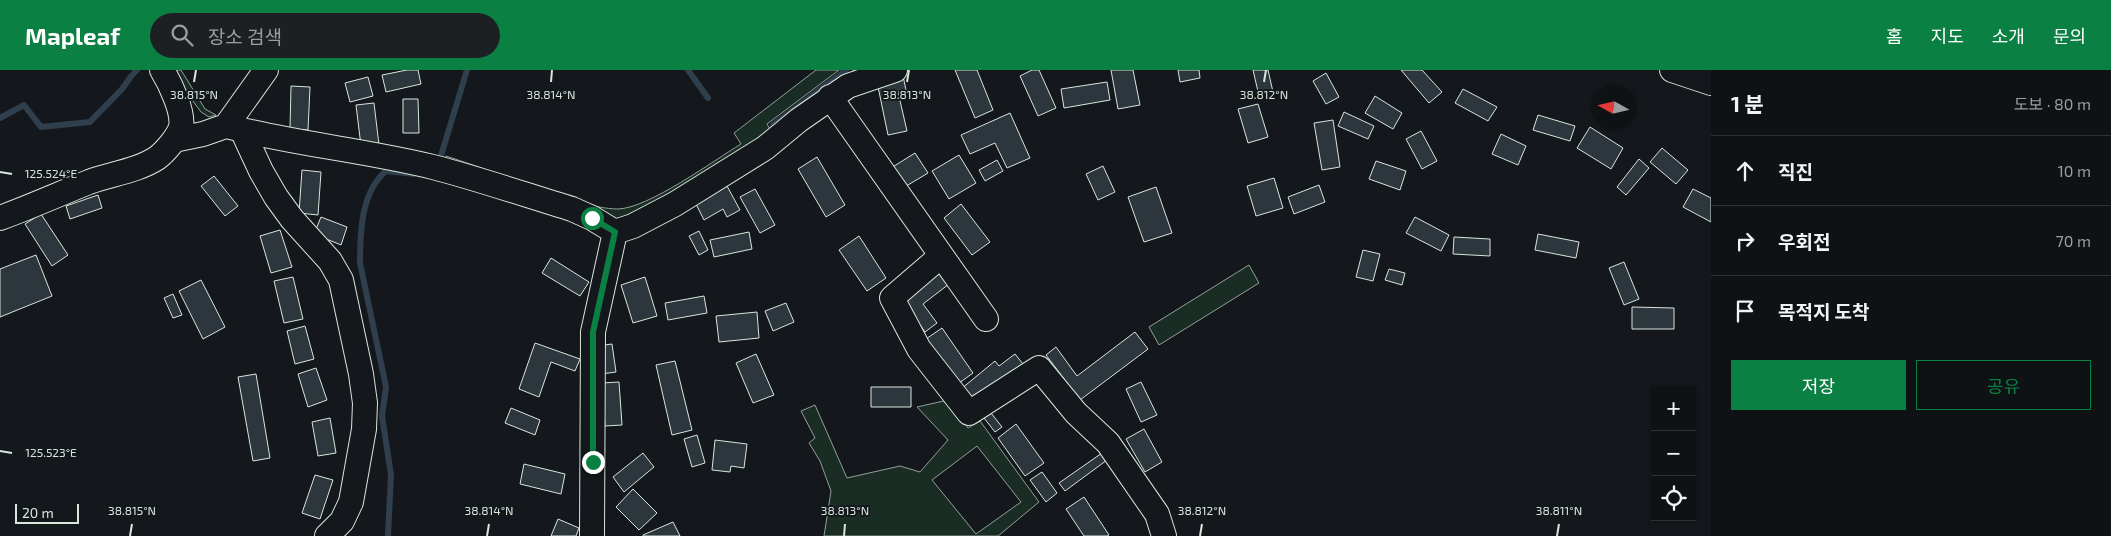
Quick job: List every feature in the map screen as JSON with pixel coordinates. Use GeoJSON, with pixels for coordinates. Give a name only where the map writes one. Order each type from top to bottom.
{"type":"FeatureCollection","features":[{"type":"Feature","properties":{"kind":"street"},"geometry":{"type":"LineString","coordinates":[[0,218],[90,182],[132,169],[158,157],[174,140],[181,127],[179,111],[169,81],[162,70]]}},
{"type":"Feature","properties":{"kind":"street"},"geometry":{"type":"LineString","coordinates":[[234,128],[266,70]]}},
{"type":"Feature","properties":{"kind":"street"},"geometry":{"type":"LineString","coordinates":[[615,232],[632,226],[675,204],[765,148],[830,97],[848,86],[895,70]]}},
{"type":"Feature","properties":{"kind":"street"},"geometry":{"type":"LineString","coordinates":[[1672,70],[1711,83]]}},
{"type":"Feature","properties":{"kind":"street"},"geometry":{"type":"LineString","coordinates":[[830,97],[986,319]]}},
{"type":"Feature","properties":{"kind":"street"},"geometry":{"type":"LineString","coordinates":[[174,140],[234,128],[263,136],[382,156],[433,167],[572,209],[615,232]]}},
{"type":"Feature","properties":{"kind":"street"},"geometry":{"type":"LineString","coordinates":[[234,128],[276,197],[292,219],[330,261],[341,280],[361,374],[365,403],[364,429],[351,502],[342,521],[327,536]]}},
{"type":"Feature","properties":{"kind":"street"},"geometry":{"type":"LineString","coordinates":[[592,536],[593,332],[615,232]]}},
{"type":"Feature","properties":{"kind":"street"},"geometry":{"type":"LineString","coordinates":[[941,256],[892,298],[919,349],[952,392],[969,413],[1039,368],[1076,413],[1108,443],[1156,514],[1164,536]]}},
{"type":"Feature","properties":{"kind":"green space"},"geometry":{"type":"Polygon","coordinates":[[[170,70],[181,70],[205,109],[216,115],[209,117],[201,112],[170,70]]]}},
{"type":"Feature","properties":{"kind":"green space"},"geometry":{"type":"Polygon","coordinates":[[[816,70],[839,70],[767,124],[771,131],[854,70],[864,70],[775,136],[620,224],[444,163],[446,156],[599,207],[618,209],[631,207],[646,201],[698,172],[741,144],[734,133],[816,70]]]}},
{"type":"Feature","properties":{"kind":"green space"},"geometry":{"type":"Polygon","coordinates":[[[1249,265],[1259,283],[1159,345],[1149,327],[1249,265]]]}},
{"type":"Feature","properties":{"kind":"green space"},"geometry":{"type":"Polygon","coordinates":[[[948,400],[968,428],[980,421],[1039,502],[998,536],[824,536],[831,491],[820,461],[809,443],[815,438],[801,411],[815,405],[847,478],[900,466],[920,472],[948,440],[917,407],[948,400]],[[977,446],[932,480],[976,534],[1021,502],[977,446]]]}},
{"type":"Feature","properties":{"kind":"building"},"geometry":{"type":"Polygon","coordinates":[[[407,70],[418,70],[421,84],[386,92],[382,75],[407,70]]]}},
{"type":"Feature","properties":{"kind":"building"},"geometry":{"type":"Polygon","coordinates":[[[955,70],[977,70],[993,110],[975,118],[955,70]]]}},
{"type":"Feature","properties":{"kind":"building"},"geometry":{"type":"Polygon","coordinates":[[[1032,70],[1039,70],[1056,108],[1038,116],[1020,76],[1032,70]]]}},
{"type":"Feature","properties":{"kind":"building"},"geometry":{"type":"Polygon","coordinates":[[[1111,70],[1133,70],[1140,105],[1118,109],[1111,70]]]}},
{"type":"Feature","properties":{"kind":"building"},"geometry":{"type":"Polygon","coordinates":[[[1178,70],[1199,70],[1200,78],[1180,82],[1178,70]]]}},
{"type":"Feature","properties":{"kind":"building"},"geometry":{"type":"Polygon","coordinates":[[[1253,70],[1268,70],[1273,92],[1259,96],[1253,70]]]}},
{"type":"Feature","properties":{"kind":"building"},"geometry":{"type":"Polygon","coordinates":[[[1401,70],[1422,70],[1442,92],[1429,103],[1401,70]]]}},
{"type":"Feature","properties":{"kind":"building"},"geometry":{"type":"Polygon","coordinates":[[[1326,73],[1339,97],[1326,104],[1313,81],[1326,73]]]}},
{"type":"Feature","properties":{"kind":"building"},"geometry":{"type":"Polygon","coordinates":[[[903,76],[906,90],[898,92],[907,131],[888,135],[877,82],[903,76]]]}},
{"type":"Feature","properties":{"kind":"building"},"geometry":{"type":"Polygon","coordinates":[[[368,77],[373,96],[350,102],[345,83],[368,77]]]}},
{"type":"Feature","properties":{"kind":"building"},"geometry":{"type":"Polygon","coordinates":[[[1107,82],[1110,100],[1064,108],[1061,89],[1107,82]]]}},
{"type":"Feature","properties":{"kind":"building"},"geometry":{"type":"Polygon","coordinates":[[[291,86],[310,87],[308,130],[290,129],[291,86]]]}},
{"type":"Feature","properties":{"kind":"building"},"geometry":{"type":"Polygon","coordinates":[[[1463,89],[1497,107],[1488,121],[1455,103],[1463,89]]]}},
{"type":"Feature","properties":{"kind":"building"},"geometry":{"type":"Polygon","coordinates":[[[1375,96],[1402,113],[1393,129],[1365,113],[1375,96]]]}},
{"type":"Feature","properties":{"kind":"building"},"geometry":{"type":"Polygon","coordinates":[[[403,99],[418,99],[419,133],[403,133],[403,99]]]}},
{"type":"Feature","properties":{"kind":"building"},"geometry":{"type":"Polygon","coordinates":[[[374,103],[379,145],[361,146],[356,105],[374,103]]]}},
{"type":"Feature","properties":{"kind":"building"},"geometry":{"type":"Polygon","coordinates":[[[1258,104],[1268,137],[1248,143],[1238,109],[1258,104]]]}},
{"type":"Feature","properties":{"kind":"building"},"geometry":{"type":"Polygon","coordinates":[[[1344,112],[1374,126],[1368,139],[1338,126],[1344,112]]]}},
{"type":"Feature","properties":{"kind":"building"},"geometry":{"type":"Polygon","coordinates":[[[1010,113],[1030,158],[1007,168],[995,143],[970,154],[961,135],[1010,113]]]}},
{"type":"Feature","properties":{"kind":"building"},"geometry":{"type":"Polygon","coordinates":[[[1538,115],[1575,126],[1570,141],[1533,130],[1538,115]]]}},
{"type":"Feature","properties":{"kind":"building"},"geometry":{"type":"Polygon","coordinates":[[[1333,120],[1340,167],[1322,170],[1314,123],[1333,120]]]}},
{"type":"Feature","properties":{"kind":"building"},"geometry":{"type":"Polygon","coordinates":[[[1590,127],[1591,130],[1595,130],[1623,148],[1611,169],[1577,148],[1590,127]]]}},
{"type":"Feature","properties":{"kind":"building"},"geometry":{"type":"Polygon","coordinates":[[[1421,131],[1437,161],[1422,169],[1406,139],[1421,131]]]}},
{"type":"Feature","properties":{"kind":"building"},"geometry":{"type":"Polygon","coordinates":[[[1501,134],[1526,146],[1518,165],[1492,154],[1501,134]]]}},
{"type":"Feature","properties":{"kind":"building"},"geometry":{"type":"Polygon","coordinates":[[[1662,148],[1688,170],[1676,184],[1650,162],[1662,148]]]}},
{"type":"Feature","properties":{"kind":"building"},"geometry":{"type":"Polygon","coordinates":[[[915,153],[928,173],[903,188],[891,168],[915,153]]]}},
{"type":"Feature","properties":{"kind":"building"},"geometry":{"type":"Polygon","coordinates":[[[959,155],[976,183],[949,199],[932,171],[959,155]]]}},
{"type":"Feature","properties":{"kind":"building"},"geometry":{"type":"Polygon","coordinates":[[[817,157],[845,205],[826,217],[798,169],[817,157]]]}},
{"type":"Feature","properties":{"kind":"building"},"geometry":{"type":"Polygon","coordinates":[[[1639,159],[1649,168],[1626,195],[1617,187],[1639,159]]]}},
{"type":"Feature","properties":{"kind":"building"},"geometry":{"type":"Polygon","coordinates":[[[997,160],[1003,171],[985,181],[979,170],[997,160]]]}},
{"type":"Feature","properties":{"kind":"building"},"geometry":{"type":"Polygon","coordinates":[[[1376,161],[1406,171],[1400,190],[1369,179],[1376,161]]]}},
{"type":"Feature","properties":{"kind":"building"},"geometry":{"type":"Polygon","coordinates":[[[1103,166],[1115,192],[1098,200],[1086,174],[1103,166]]]}},
{"type":"Feature","properties":{"kind":"building"},"geometry":{"type":"Polygon","coordinates":[[[302,170],[321,172],[318,215],[299,213],[302,170]]]}},
{"type":"Feature","properties":{"kind":"building"},"geometry":{"type":"Polygon","coordinates":[[[214,176],[238,206],[225,216],[201,186],[214,176]]]}},
{"type":"Feature","properties":{"kind":"building"},"geometry":{"type":"Polygon","coordinates":[[[1274,178],[1283,208],[1256,216],[1247,186],[1274,178]]]}},
{"type":"Feature","properties":{"kind":"building"},"geometry":{"type":"Polygon","coordinates":[[[1319,185],[1325,202],[1294,214],[1288,197],[1319,185]]]}},
{"type":"Feature","properties":{"kind":"building"},"geometry":{"type":"Polygon","coordinates":[[[727,186],[740,210],[727,217],[723,209],[704,220],[696,204],[727,186]]]}},
{"type":"Feature","properties":{"kind":"building"},"geometry":{"type":"Polygon","coordinates":[[[1156,187],[1172,233],[1144,242],[1128,197],[1156,187]]]}},
{"type":"Feature","properties":{"kind":"building"},"geometry":{"type":"Polygon","coordinates":[[[755,189],[775,225],[760,233],[740,197],[755,189]]]}},
{"type":"Feature","properties":{"kind":"building"},"geometry":{"type":"Polygon","coordinates":[[[1693,189],[1711,198],[1711,222],[1683,207],[1693,189]]]}},
{"type":"Feature","properties":{"kind":"building"},"geometry":{"type":"Polygon","coordinates":[[[98,195],[102,208],[70,219],[66,206],[98,195]]]}},
{"type":"Feature","properties":{"kind":"building"},"geometry":{"type":"Polygon","coordinates":[[[961,204],[990,242],[972,255],[944,218],[961,204]]]}},
{"type":"Feature","properties":{"kind":"building"},"geometry":{"type":"Polygon","coordinates":[[[41,214],[68,255],[52,266],[25,224],[41,214]]]}},
{"type":"Feature","properties":{"kind":"building"},"geometry":{"type":"Polygon","coordinates":[[[321,217],[347,227],[341,245],[314,234],[321,217]]]}},
{"type":"Feature","properties":{"kind":"building"},"geometry":{"type":"Polygon","coordinates":[[[1415,217],[1449,235],[1441,251],[1406,233],[1415,217]]]}},
{"type":"Feature","properties":{"kind":"building"},"geometry":{"type":"Polygon","coordinates":[[[280,230],[292,267],[271,273],[260,236],[280,230]]]}},
{"type":"Feature","properties":{"kind":"building"},"geometry":{"type":"Polygon","coordinates":[[[699,231],[708,250],[699,255],[689,236],[699,231]]]}},
{"type":"Feature","properties":{"kind":"building"},"geometry":{"type":"Polygon","coordinates":[[[749,232],[752,249],[714,257],[710,240],[749,232]]]}},
{"type":"Feature","properties":{"kind":"building"},"geometry":{"type":"Polygon","coordinates":[[[1538,234],[1579,242],[1576,258],[1535,250],[1538,234]]]}},
{"type":"Feature","properties":{"kind":"building"},"geometry":{"type":"Polygon","coordinates":[[[859,236],[886,278],[867,291],[839,250],[859,236]]]}},
{"type":"Feature","properties":{"kind":"building"},"geometry":{"type":"Polygon","coordinates":[[[1454,237],[1490,239],[1490,256],[1453,254],[1454,237]]]}},
{"type":"Feature","properties":{"kind":"building"},"geometry":{"type":"Polygon","coordinates":[[[1363,250],[1380,254],[1373,281],[1356,277],[1363,250]]]}},
{"type":"Feature","properties":{"kind":"building"},"geometry":{"type":"Polygon","coordinates":[[[36,255],[52,296],[0,317],[0,269],[36,255]]]}},
{"type":"Feature","properties":{"kind":"building"},"geometry":{"type":"Polygon","coordinates":[[[551,258],[589,282],[580,296],[542,273],[551,258]]]}},
{"type":"Feature","properties":{"kind":"building"},"geometry":{"type":"Polygon","coordinates":[[[1624,262],[1639,299],[1624,305],[1609,268],[1624,262]]]}},
{"type":"Feature","properties":{"kind":"building"},"geometry":{"type":"Polygon","coordinates":[[[1389,269],[1405,273],[1402,285],[1385,280],[1389,269]]]}},
{"type":"Feature","properties":{"kind":"building"},"geometry":{"type":"Polygon","coordinates":[[[939,270],[949,284],[923,304],[937,323],[925,332],[901,298],[939,270]]]}},
{"type":"Feature","properties":{"kind":"building"},"geometry":{"type":"Polygon","coordinates":[[[293,277],[303,319],[284,323],[274,281],[293,277]]]}},
{"type":"Feature","properties":{"kind":"building"},"geometry":{"type":"Polygon","coordinates":[[[645,277],[657,316],[633,323],[621,285],[645,277]]]}},
{"type":"Feature","properties":{"kind":"building"},"geometry":{"type":"Polygon","coordinates":[[[201,280],[225,327],[203,339],[179,291],[201,280]]]}},
{"type":"Feature","properties":{"kind":"building"},"geometry":{"type":"Polygon","coordinates":[[[173,294],[182,315],[173,318],[164,298],[173,294]]]}},
{"type":"Feature","properties":{"kind":"building"},"geometry":{"type":"Polygon","coordinates":[[[704,296],[707,313],[668,320],[665,303],[704,296]]]}},
{"type":"Feature","properties":{"kind":"building"},"geometry":{"type":"Polygon","coordinates":[[[786,303],[794,322],[773,331],[765,311],[786,303]]]}},
{"type":"Feature","properties":{"kind":"building"},"geometry":{"type":"Polygon","coordinates":[[[1632,307],[1674,308],[1674,329],[1632,329],[1632,307]]]}},
{"type":"Feature","properties":{"kind":"building"},"geometry":{"type":"Polygon","coordinates":[[[757,312],[759,338],[719,342],[716,316],[757,312]]]}},
{"type":"Feature","properties":{"kind":"building"},"geometry":{"type":"Polygon","coordinates":[[[305,326],[314,359],[295,364],[287,331],[305,326]]]}},
{"type":"Feature","properties":{"kind":"building"},"geometry":{"type":"Polygon","coordinates":[[[942,328],[973,373],[955,386],[923,341],[942,328]]]}},
{"type":"Feature","properties":{"kind":"building"},"geometry":{"type":"Polygon","coordinates":[[[1135,332],[1148,349],[1080,400],[1046,355],[1056,347],[1077,376],[1135,332]]]}},
{"type":"Feature","properties":{"kind":"building"},"geometry":{"type":"Polygon","coordinates":[[[535,343],[580,359],[575,371],[551,362],[539,397],[519,389],[535,343]]]}},
{"type":"Feature","properties":{"kind":"building"},"geometry":{"type":"Polygon","coordinates":[[[612,344],[616,372],[601,374],[597,346],[612,344]]]}},
{"type":"Feature","properties":{"kind":"building"},"geometry":{"type":"Polygon","coordinates":[[[756,354],[774,395],[753,403],[736,363],[756,354]]]}},
{"type":"Feature","properties":{"kind":"building"},"geometry":{"type":"Polygon","coordinates":[[[1015,354],[1027,369],[973,404],[961,389],[995,361],[999,366],[1015,354]]]}},
{"type":"Feature","properties":{"kind":"building"},"geometry":{"type":"Polygon","coordinates":[[[675,361],[692,430],[672,435],[656,365],[675,361]]]}},
{"type":"Feature","properties":{"kind":"building"},"geometry":{"type":"Polygon","coordinates":[[[316,368],[327,400],[308,407],[298,374],[316,368]]]}},
{"type":"Feature","properties":{"kind":"building"},"geometry":{"type":"Polygon","coordinates":[[[256,374],[270,458],[253,461],[238,377],[256,374]]]}},
{"type":"Feature","properties":{"kind":"building"},"geometry":{"type":"Polygon","coordinates":[[[619,382],[622,425],[605,426],[602,383],[619,382]]]}},
{"type":"Feature","properties":{"kind":"building"},"geometry":{"type":"Polygon","coordinates":[[[1141,382],[1157,415],[1141,422],[1126,389],[1141,382]]]}},
{"type":"Feature","properties":{"kind":"building"},"geometry":{"type":"Polygon","coordinates":[[[871,387],[911,387],[911,407],[871,407],[871,387]]]}},
{"type":"Feature","properties":{"kind":"building"},"geometry":{"type":"Polygon","coordinates":[[[511,408],[540,420],[535,435],[505,423],[511,408]]]}},
{"type":"Feature","properties":{"kind":"building"},"geometry":{"type":"Polygon","coordinates":[[[991,413],[1002,427],[995,432],[984,418],[991,413]]]}},
{"type":"Feature","properties":{"kind":"building"},"geometry":{"type":"Polygon","coordinates":[[[330,418],[336,453],[318,456],[312,422],[330,418]]]}},
{"type":"Feature","properties":{"kind":"building"},"geometry":{"type":"Polygon","coordinates":[[[1016,424],[1044,463],[1025,476],[998,438],[1016,424]]]}},
{"type":"Feature","properties":{"kind":"building"},"geometry":{"type":"Polygon","coordinates":[[[1144,429],[1162,462],[1145,472],[1126,439],[1144,429]]]}},
{"type":"Feature","properties":{"kind":"building"},"geometry":{"type":"Polygon","coordinates":[[[697,435],[705,463],[692,467],[684,439],[697,435]]]}},
{"type":"Feature","properties":{"kind":"building"},"geometry":{"type":"Polygon","coordinates":[[[715,440],[747,444],[744,468],[731,466],[730,472],[712,470],[715,440]]]}},
{"type":"Feature","properties":{"kind":"building"},"geometry":{"type":"Polygon","coordinates":[[[643,453],[654,467],[624,492],[613,477],[643,453]]]}},
{"type":"Feature","properties":{"kind":"building"},"geometry":{"type":"Polygon","coordinates":[[[1102,453],[1107,460],[1065,491],[1059,483],[1102,453]]]}},
{"type":"Feature","properties":{"kind":"building"},"geometry":{"type":"Polygon","coordinates":[[[524,464],[565,474],[561,494],[520,484],[524,464]]]}},
{"type":"Feature","properties":{"kind":"building"},"geometry":{"type":"Polygon","coordinates":[[[1042,472],[1057,493],[1046,502],[1030,480],[1042,472]]]}},
{"type":"Feature","properties":{"kind":"building"},"geometry":{"type":"Polygon","coordinates":[[[315,475],[333,480],[320,519],[302,513],[315,475]]]}},
{"type":"Feature","properties":{"kind":"building"},"geometry":{"type":"Polygon","coordinates":[[[633,489],[657,513],[639,530],[616,507],[633,489]]]}},
{"type":"Feature","properties":{"kind":"building"},"geometry":{"type":"Polygon","coordinates":[[[1084,497],[1109,535],[1084,536],[1066,509],[1084,497]]]}},
{"type":"Feature","properties":{"kind":"building"},"geometry":{"type":"Polygon","coordinates":[[[558,519],[579,528],[576,536],[551,536],[558,519]]]}},
{"type":"Feature","properties":{"kind":"building"},"geometry":{"type":"Polygon","coordinates":[[[673,522],[680,536],[643,536],[643,535],[673,522]]]}},
{"type":"Feature","properties":{"kind":"waterway"},"geometry":{"type":"LineString","coordinates":[[0,118],[24,105],[41,127],[90,122],[122,89],[137,70]]}},
{"type":"Feature","properties":{"kind":"waterway"},"geometry":{"type":"LineString","coordinates":[[440,159],[467,70]]}},
{"type":"Feature","properties":{"kind":"waterway"},"geometry":{"type":"LineString","coordinates":[[688,70],[708,98]]}},
{"type":"Feature","properties":{"kind":"waterway"},"geometry":{"type":"LineString","coordinates":[[773,125],[846,70]]}},
{"type":"Feature","properties":{"kind":"waterway"},"geometry":{"type":"LineString","coordinates":[[388,536],[391,475],[382,416],[386,387],[360,263],[361,238],[367,201],[371,190],[378,180],[386,171],[414,174]]}},
{"type":"Feature","properties":{"kind":"route"},"geometry":{"type":"LineString","coordinates":[[592,218],[615,232],[593,332],[593,462]]}}]}
